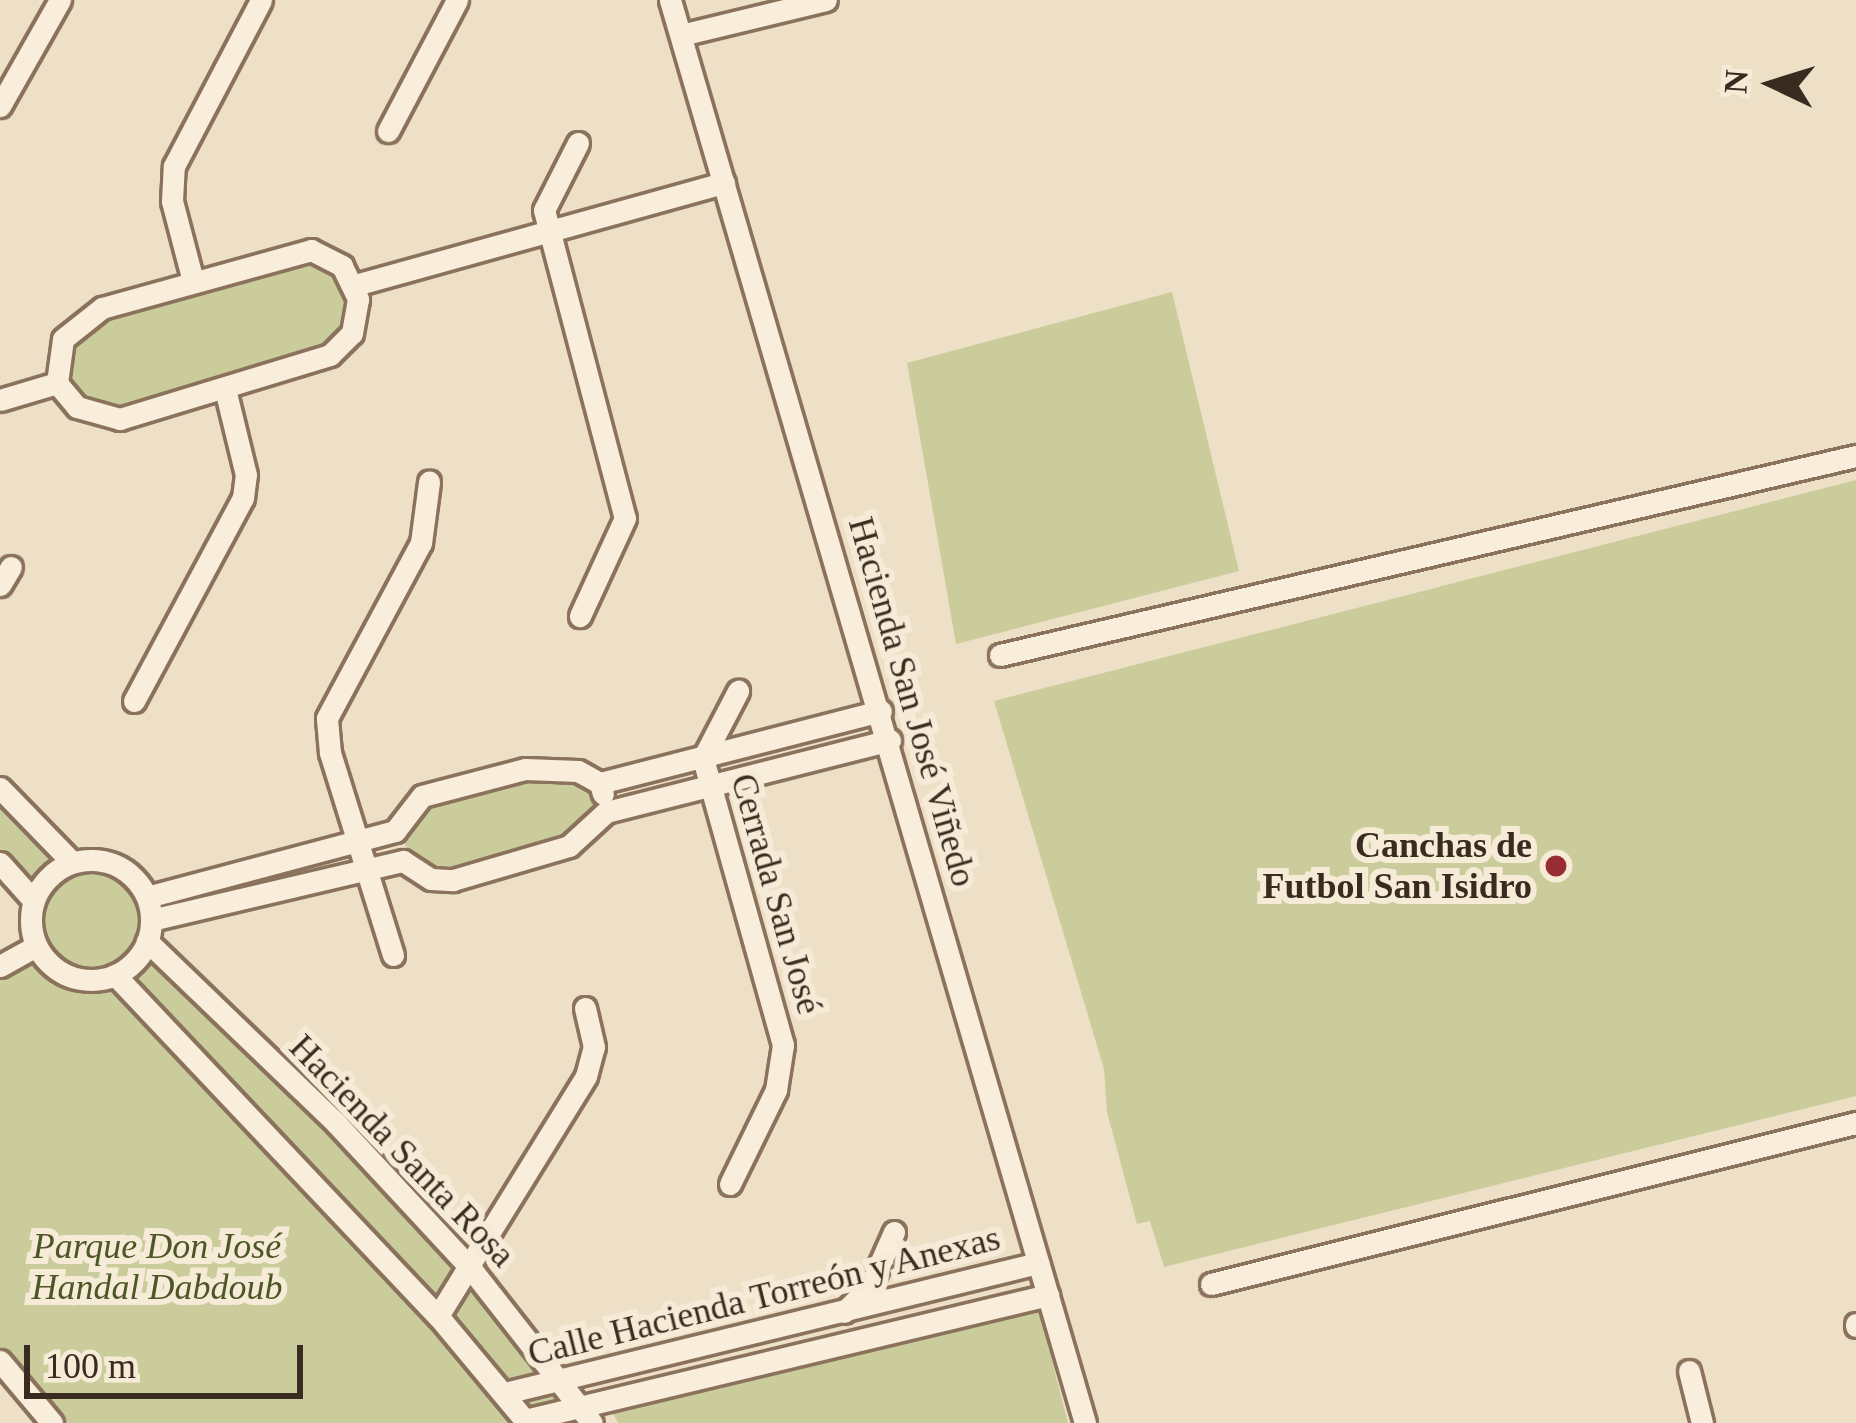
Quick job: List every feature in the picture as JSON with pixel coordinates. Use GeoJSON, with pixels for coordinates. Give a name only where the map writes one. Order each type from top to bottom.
{"type":"FeatureCollection","features":[{"type":"Feature","properties":{"kind":"street"},"geometry":{"type":"LineString","coordinates":[[0,106],[60,0]]}},
{"type":"Feature","properties":{"kind":"street"},"geometry":{"type":"LineString","coordinates":[[193,281],[172,201],[174,166],[261,0]]}},
{"type":"Feature","properties":{"kind":"street"},"geometry":{"type":"LineString","coordinates":[[388,131],[458,0]]}},
{"type":"Feature","properties":{"kind":"street","name":"Hacienda San José Viñedo"},"geometry":{"type":"LineString","coordinates":[[670,0],[890,740],[1085,1423]]}},
{"type":"Feature","properties":{"kind":"street"},"geometry":{"type":"LineString","coordinates":[[680,35],[826,0]]}},
{"type":"Feature","properties":{"kind":"street"},"geometry":{"type":"LineString","coordinates":[[578,143],[544,210],[625,494],[620,544],[580,616]]}},
{"type":"Feature","properties":{"kind":"street"},"geometry":{"type":"LineString","coordinates":[[355,285],[724,183]]}},
{"type":"Feature","properties":{"kind":"street"},"geometry":{"type":"LineString","coordinates":[[311,250],[342,266],[355,285],[358,314],[341,346],[225,389],[120,419],[77,407],[57,383],[63,339],[82,319],[193,281],[311,250]]}},
{"type":"Feature","properties":{"kind":"street"},"geometry":{"type":"LineString","coordinates":[[0,400],[57,383]]}},
{"type":"Feature","properties":{"kind":"street"},"geometry":{"type":"LineString","coordinates":[[134,701],[243,498],[246,475],[225,389]]}},
{"type":"Feature","properties":{"kind":"street"},"geometry":{"type":"LineString","coordinates":[[1000,655],[1856,456]]}},
{"type":"Feature","properties":{"kind":"street"},"geometry":{"type":"LineString","coordinates":[[393,955],[356,841],[326,718],[421,543],[429,482]]}},
{"type":"Feature","properties":{"kind":"street","name":"Cerrada San José"},"geometry":{"type":"LineString","coordinates":[[730,1184],[776,1090],[783,1045],[704,758],[738,691]]}},
{"type":"Feature","properties":{"kind":"street"},"geometry":{"type":"LineString","coordinates":[[147,897],[395,831],[422,796],[526,769],[563,767],[600,783],[881,710]]}},
{"type":"Feature","properties":{"kind":"street"},"geometry":{"type":"LineString","coordinates":[[395,831],[403,861],[431,879],[453,880],[569,846],[606,812],[890,740]]}},
{"type":"Feature","properties":{"kind":"street"},"geometry":{"type":"LineString","coordinates":[[600,783],[606,812]]}},
{"type":"Feature","properties":{"kind":"street"},"geometry":{"type":"LineString","coordinates":[[0,788],[72,862],[116,865],[147,897],[149,930]]}},
{"type":"Feature","properties":{"kind":"street"},"geometry":{"type":"LineString","coordinates":[[115,975],[149,930],[403,861]]}},
{"type":"Feature","properties":{"kind":"street"},"geometry":{"type":"LineString","coordinates":[[34,901],[72,862]]}},
{"type":"Feature","properties":{"kind":"street"},"geometry":{"type":"LineString","coordinates":[[0,863],[34,901],[36,946],[70,977],[115,975],[438,1316],[526,1421]]}},
{"type":"Feature","properties":{"kind":"street","name":"Hacienda Santa Rosa"},"geometry":{"type":"LineString","coordinates":[[149,930],[472,1270],[587,1415]]}},
{"type":"Feature","properties":{"kind":"street"},"geometry":{"type":"LineString","coordinates":[[0,966],[36,946]]}},
{"type":"Feature","properties":{"kind":"street"},"geometry":{"type":"LineString","coordinates":[[438,1316],[472,1270],[591,1064],[585,1008]]}},
{"type":"Feature","properties":{"kind":"street"},"geometry":{"type":"LineString","coordinates":[[1211,1284],[1856,1123]]}},
{"type":"Feature","properties":{"kind":"street"},"geometry":{"type":"LineString","coordinates":[[838,1346],[840,1316],[870,1286],[894,1232]]}},
{"type":"Feature","properties":{"kind":"street","name":"Calle Hacienda Torreón y Anexas"},"geometry":{"type":"LineString","coordinates":[[505,1394],[840,1316],[1038,1263]]}},
{"type":"Feature","properties":{"kind":"street","name":"Calle Hacienda Torreón y Anexas"},"geometry":{"type":"LineString","coordinates":[[526,1421],[587,1415],[1048,1295]]}},
{"type":"Feature","properties":{"kind":"street"},"geometry":{"type":"LineString","coordinates":[[0,1361],[52,1423]]}},
{"type":"Feature","properties":{"kind":"street"},"geometry":{"type":"LineString","coordinates":[[1689,1371],[1702,1423]]}},
{"type":"Feature","properties":{"kind":"green space"},"geometry":{"type":"Polygon","coordinates":[[[289,258],[330,261],[354,312],[329,351],[136,413],[85,407],[64,375],[73,333],[104,311],[289,258]]]}},
{"type":"Feature","properties":{"kind":"green space"},"geometry":{"type":"Polygon","coordinates":[[[1172,292],[1239,571],[956,644],[907,363],[1172,292]]]}},
{"type":"Feature","properties":{"kind":"green space","name":"Canchas de Futbol San Isidro"},"geometry":{"type":"Polygon","coordinates":[[[1856,480],[1856,1096],[1164,1267],[1150,1221],[1137,1224],[1107,1112],[1104,1069],[994,701],[1856,480]]]}},
{"type":"Feature","properties":{"kind":"green space"},"geometry":{"type":"Polygon","coordinates":[[[552,771],[594,786],[600,805],[567,844],[453,877],[409,860],[402,830],[420,802],[552,771]]]}},
{"type":"Feature","properties":{"kind":"green space"},"geometry":{"type":"Polygon","coordinates":[[[0,795],[64,860],[33,893],[0,855],[0,795]]]}},
{"type":"Feature","properties":{"kind":"green space"},"geometry":{"type":"Polygon","coordinates":[[[89,867],[110,871],[127,883],[139,900],[143,921],[139,942],[127,959],[110,971],[89,975],[68,971],[51,959],[39,942],[35,921],[39,900],[51,883],[68,871],[89,867]]]}},
{"type":"Feature","properties":{"kind":"green space"},"geometry":{"type":"Polygon","coordinates":[[[149,949],[473,1279],[587,1423],[533,1423],[122,977],[149,949]]]}},
{"type":"Feature","properties":{"kind":"green space","name":"Parque Don José Handal Dabdoub"},"geometry":{"type":"Polygon","coordinates":[[[29,963],[54,984],[109,990],[447,1339],[510,1423],[57,1423],[0,1351],[0,977],[29,963]]]}},
{"type":"Feature","properties":{"kind":"green space"},"geometry":{"type":"Polygon","coordinates":[[[1038,1306],[1068,1423],[618,1423],[613,1413],[1038,1306]]]}},
{"type":"Feature","properties":{"kind":"place","name":"Canchas de Futbol San Isidro"},"geometry":{"type":"Point","coordinates":[1556,866]}}]}
